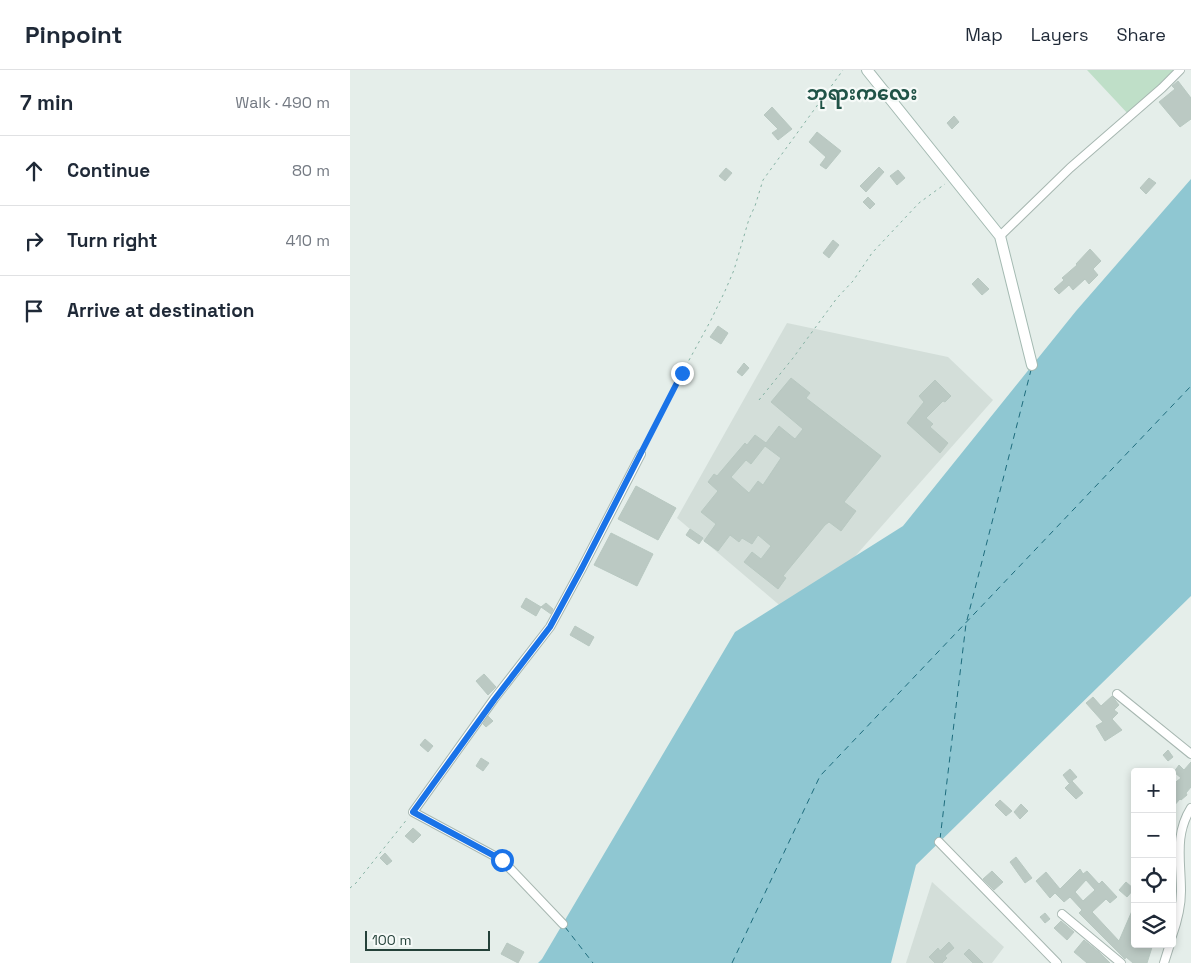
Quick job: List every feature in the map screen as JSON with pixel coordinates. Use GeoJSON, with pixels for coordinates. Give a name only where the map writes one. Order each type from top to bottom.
{"type":"FeatureCollection","features":[{"type":"Feature","properties":{"kind":"street"},"geometry":{"type":"LineString","coordinates":[[867,70],[1000,236],[1032,366]]}},
{"type":"Feature","properties":{"kind":"street"},"geometry":{"type":"LineString","coordinates":[[1000,236],[1070,168],[1180,70]]}},
{"type":"Feature","properties":{"kind":"street"},"geometry":{"type":"LineString","coordinates":[[563,924],[502,860],[413,812],[494,700],[550,627],[641,454]]}},
{"type":"Feature","properties":{"kind":"street"},"geometry":{"type":"LineString","coordinates":[[1117,694],[1191,754]]}},
{"type":"Feature","properties":{"kind":"street"},"geometry":{"type":"LineString","coordinates":[[1176,922],[1180,907],[1181,892],[1181,830],[1191,808]]}},
{"type":"Feature","properties":{"kind":"street"},"geometry":{"type":"LineString","coordinates":[[940,842],[1057,963]]}},
{"type":"Feature","properties":{"kind":"street"},"geometry":{"type":"LineString","coordinates":[[1062,914],[1121,963]]}},
{"type":"Feature","properties":{"kind":"street"},"geometry":{"type":"LineString","coordinates":[[1164,963],[1169,948]]}},
{"type":"Feature","properties":{"kind":"path"},"geometry":{"type":"LineString","coordinates":[[641,454],[682,373],[712,320],[725,290],[763,180],[843,70]]}},
{"type":"Feature","properties":{"kind":"path"},"geometry":{"type":"LineString","coordinates":[[759,400],[853,281],[872,253],[919,203],[954,177]]}},
{"type":"Feature","properties":{"kind":"path"},"geometry":{"type":"LineString","coordinates":[[350,888],[380,855],[413,812]]}},
{"type":"Feature","properties":{"kind":"shaded area"},"geometry":{"type":"Polygon","coordinates":[[[787,323],[948,357],[993,400],[798,621],[677,518],[787,323]]]}},
{"type":"Feature","properties":{"kind":"shaded area"},"geometry":{"type":"Polygon","coordinates":[[[932,882],[1004,947],[992,963],[906,963],[932,882]]]}},
{"type":"Feature","properties":{"kind":"green space"},"geometry":{"type":"Polygon","coordinates":[[[1087,70],[1177,70],[1130,116],[1087,70]]]}},
{"type":"Feature","properties":{"kind":"water"},"geometry":{"type":"Polygon","coordinates":[[[1191,179],[1191,596],[916,865],[891,963],[538,963],[735,632],[903,526],[1076,311],[1191,179]]]}},
{"type":"Feature","properties":{"kind":"building"},"geometry":{"type":"Polygon","coordinates":[[[1178,81],[1191,98],[1191,119],[1180,127],[1159,102],[1175,89],[1172,86],[1178,81]]]}},
{"type":"Feature","properties":{"kind":"building"},"geometry":{"type":"Polygon","coordinates":[[[772,107],[792,129],[778,140],[772,133],[778,129],[764,115],[772,107]]]}},
{"type":"Feature","properties":{"kind":"building"},"geometry":{"type":"Polygon","coordinates":[[[954,116],[959,122],[952,129],[947,123],[954,116]]]}},
{"type":"Feature","properties":{"kind":"building"},"geometry":{"type":"Polygon","coordinates":[[[817,132],[841,151],[826,169],[820,165],[826,157],[809,142],[817,132]]]}},
{"type":"Feature","properties":{"kind":"building"},"geometry":{"type":"Polygon","coordinates":[[[879,167],[884,172],[866,192],[860,186],[879,167]]]}},
{"type":"Feature","properties":{"kind":"building"},"geometry":{"type":"Polygon","coordinates":[[[726,168],[732,173],[725,181],[719,176],[726,168]]]}},
{"type":"Feature","properties":{"kind":"building"},"geometry":{"type":"Polygon","coordinates":[[[898,170],[905,178],[897,185],[890,176],[898,170]]]}},
{"type":"Feature","properties":{"kind":"building"},"geometry":{"type":"Polygon","coordinates":[[[1149,178],[1156,183],[1146,194],[1140,188],[1149,178]]]}},
{"type":"Feature","properties":{"kind":"building"},"geometry":{"type":"Polygon","coordinates":[[[868,197],[875,204],[870,209],[863,202],[868,197]]]}},
{"type":"Feature","properties":{"kind":"building"},"geometry":{"type":"Polygon","coordinates":[[[833,240],[839,245],[829,258],[823,253],[833,240]]]}},
{"type":"Feature","properties":{"kind":"building"},"geometry":{"type":"Polygon","coordinates":[[[1090,249],[1101,261],[1093,269],[1098,275],[1089,284],[1085,279],[1073,290],[1069,285],[1059,294],[1054,289],[1090,249]]]}},
{"type":"Feature","properties":{"kind":"building"},"geometry":{"type":"Polygon","coordinates":[[[978,278],[989,289],[982,295],[972,284],[978,278]]]}},
{"type":"Feature","properties":{"kind":"building"},"geometry":{"type":"Polygon","coordinates":[[[718,326],[728,333],[721,344],[710,337],[718,326]]]}},
{"type":"Feature","properties":{"kind":"building"},"geometry":{"type":"Polygon","coordinates":[[[744,363],[749,368],[742,376],[737,372],[744,363]]]}},
{"type":"Feature","properties":{"kind":"building"},"geometry":{"type":"Polygon","coordinates":[[[791,378],[810,393],[806,398],[881,456],[844,502],[856,511],[841,531],[829,522],[825,525],[783,576],[786,578],[778,589],[744,562],[752,552],[761,559],[771,546],[758,535],[752,544],[742,538],[739,542],[730,535],[718,551],[704,541],[716,524],[701,512],[718,491],[708,482],[714,474],[717,476],[745,443],[747,445],[755,435],[766,443],[779,426],[795,439],[803,429],[771,402],[791,378]],[[765,446],[751,464],[746,460],[731,477],[749,493],[758,481],[763,485],[781,458],[765,446]]]}},
{"type":"Feature","properties":{"kind":"building"},"geometry":{"type":"Polygon","coordinates":[[[935,380],[951,396],[945,402],[943,401],[926,418],[933,424],[930,427],[948,443],[940,453],[907,423],[924,402],[919,396],[935,380]]]}},
{"type":"Feature","properties":{"kind":"building"},"geometry":{"type":"Polygon","coordinates":[[[636,486],[676,508],[658,540],[618,519],[636,486]]]}},
{"type":"Feature","properties":{"kind":"building"},"geometry":{"type":"Polygon","coordinates":[[[690,529],[703,538],[699,544],[686,535],[690,529]]]}},
{"type":"Feature","properties":{"kind":"building"},"geometry":{"type":"Polygon","coordinates":[[[611,533],[653,554],[637,586],[594,565],[611,533]]]}},
{"type":"Feature","properties":{"kind":"building"},"geometry":{"type":"Polygon","coordinates":[[[526,598],[541,607],[536,616],[521,607],[526,598]]]}},
{"type":"Feature","properties":{"kind":"building"},"geometry":{"type":"Polygon","coordinates":[[[546,603],[553,609],[551,614],[541,607],[546,603]]]}},
{"type":"Feature","properties":{"kind":"building"},"geometry":{"type":"Polygon","coordinates":[[[575,626],[594,637],[589,646],[570,635],[575,626]]]}},
{"type":"Feature","properties":{"kind":"building"},"geometry":{"type":"Polygon","coordinates":[[[484,674],[496,687],[488,695],[476,681],[484,674]]]}},
{"type":"Feature","properties":{"kind":"building"},"geometry":{"type":"Polygon","coordinates":[[[1112,696],[1119,705],[1114,710],[1118,713],[1112,719],[1122,730],[1105,741],[1096,726],[1103,722],[1086,703],[1093,697],[1101,706],[1112,696]]]}},
{"type":"Feature","properties":{"kind":"building"},"geometry":{"type":"Polygon","coordinates":[[[488,716],[493,721],[486,727],[483,724],[488,716]]]}},
{"type":"Feature","properties":{"kind":"building"},"geometry":{"type":"Polygon","coordinates":[[[425,739],[433,746],[428,752],[420,745],[425,739]]]}},
{"type":"Feature","properties":{"kind":"building"},"geometry":{"type":"Polygon","coordinates":[[[1168,750],[1173,757],[1168,761],[1163,755],[1168,750]]]}},
{"type":"Feature","properties":{"kind":"building"},"geometry":{"type":"Polygon","coordinates":[[[481,758],[489,763],[483,771],[476,766],[481,758]]]}},
{"type":"Feature","properties":{"kind":"building"},"geometry":{"type":"Polygon","coordinates":[[[1191,762],[1191,787],[1186,793],[1187,795],[1176,804],[1176,782],[1181,778],[1176,774],[1176,769],[1179,765],[1184,770],[1191,762]]]}},
{"type":"Feature","properties":{"kind":"building"},"geometry":{"type":"Polygon","coordinates":[[[1070,769],[1077,777],[1069,783],[1063,775],[1070,769]]]}},
{"type":"Feature","properties":{"kind":"building"},"geometry":{"type":"Polygon","coordinates":[[[1072,781],[1083,793],[1076,799],[1065,788],[1072,781]]]}},
{"type":"Feature","properties":{"kind":"building"},"geometry":{"type":"Polygon","coordinates":[[[1000,800],[1012,811],[1006,816],[995,805],[1000,800]]]}},
{"type":"Feature","properties":{"kind":"building"},"geometry":{"type":"Polygon","coordinates":[[[1021,804],[1028,811],[1020,819],[1014,812],[1021,804]]]}},
{"type":"Feature","properties":{"kind":"building"},"geometry":{"type":"Polygon","coordinates":[[[413,828],[421,835],[413,843],[405,836],[413,828]]]}},
{"type":"Feature","properties":{"kind":"building"},"geometry":{"type":"Polygon","coordinates":[[[385,853],[392,861],[387,865],[380,858],[385,853]]]}},
{"type":"Feature","properties":{"kind":"building"},"geometry":{"type":"Polygon","coordinates":[[[1016,857],[1032,878],[1025,883],[1010,862],[1016,857]]]}},
{"type":"Feature","properties":{"kind":"building"},"geometry":{"type":"Polygon","coordinates":[[[1080,869],[1083,874],[1087,871],[1099,884],[1102,881],[1117,897],[1110,903],[1106,899],[1092,912],[1119,941],[1131,913],[1131,948],[1152,948],[1147,963],[1133,963],[1126,957],[1125,959],[1079,913],[1082,910],[1070,897],[1064,902],[1055,893],[1050,898],[1036,881],[1046,872],[1060,889],[1080,869]],[[1086,880],[1075,892],[1083,901],[1095,890],[1086,880]]]}},
{"type":"Feature","properties":{"kind":"building"},"geometry":{"type":"Polygon","coordinates":[[[992,871],[1003,882],[994,890],[983,879],[992,871]]]}},
{"type":"Feature","properties":{"kind":"building"},"geometry":{"type":"Polygon","coordinates":[[[1126,882],[1131,886],[1131,892],[1127,897],[1119,890],[1126,882]]]}},
{"type":"Feature","properties":{"kind":"building"},"geometry":{"type":"Polygon","coordinates":[[[1045,913],[1050,919],[1045,923],[1040,917],[1045,913]]]}},
{"type":"Feature","properties":{"kind":"building"},"geometry":{"type":"Polygon","coordinates":[[[1061,921],[1074,932],[1067,940],[1054,928],[1061,921]]]}},
{"type":"Feature","properties":{"kind":"building"},"geometry":{"type":"Polygon","coordinates":[[[1084,940],[1110,963],[1087,963],[1074,952],[1084,940]]]}},
{"type":"Feature","properties":{"kind":"building"},"geometry":{"type":"Polygon","coordinates":[[[949,942],[954,948],[945,956],[947,958],[942,963],[935,963],[929,957],[938,948],[940,951],[949,942]]]}},
{"type":"Feature","properties":{"kind":"building"},"geometry":{"type":"Polygon","coordinates":[[[507,943],[524,952],[518,963],[501,954],[507,943]]]}},
{"type":"Feature","properties":{"kind":"building"},"geometry":{"type":"Polygon","coordinates":[[[969,949],[983,963],[973,963],[964,954],[969,949]]]}},
{"type":"Feature","properties":{"kind":"ferry route"},"geometry":{"type":"LineString","coordinates":[[967,620],[1031,370]]}},
{"type":"Feature","properties":{"kind":"ferry route"},"geometry":{"type":"LineString","coordinates":[[732,963],[820,776],[1191,386]]}},
{"type":"Feature","properties":{"kind":"ferry route"},"geometry":{"type":"LineString","coordinates":[[940,839],[966,624]]}},
{"type":"Feature","properties":{"kind":"ferry route"},"geometry":{"type":"LineString","coordinates":[[565,927],[593,963]]}},
{"type":"Feature","properties":{"kind":"district","name":"ဘုရားကလေး"},"geometry":{"type":"Point","coordinates":[862,93]}},
{"type":"Feature","properties":{"kind":"route"},"geometry":{"type":"LineString","coordinates":[[502,860],[413,812],[494,700],[550,627],[682,373]]}}]}
